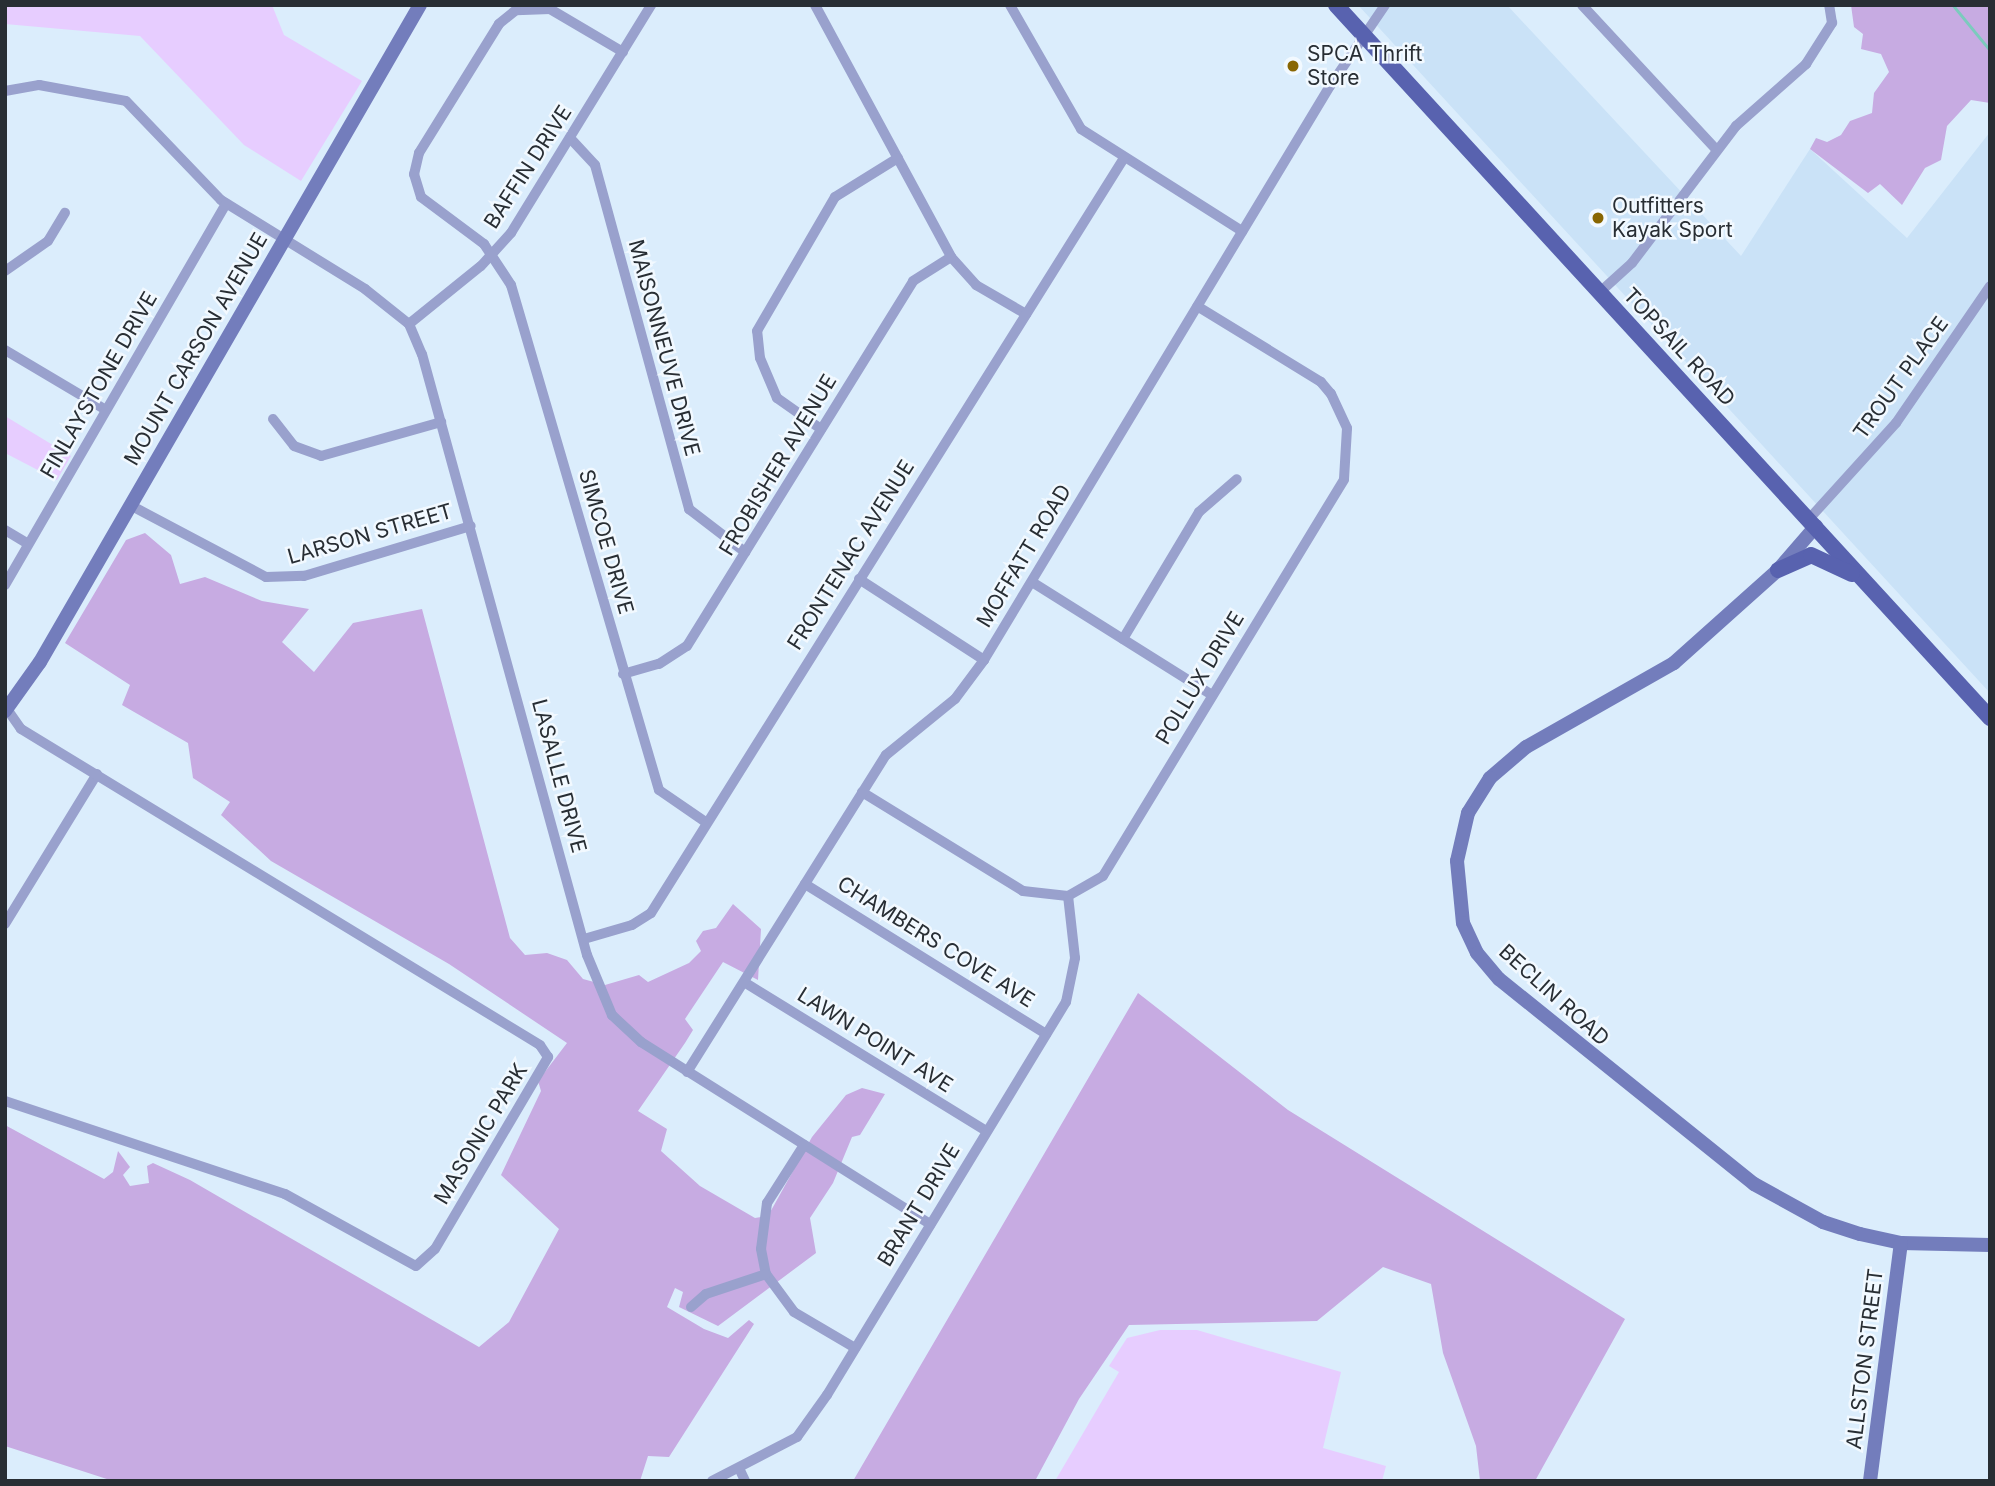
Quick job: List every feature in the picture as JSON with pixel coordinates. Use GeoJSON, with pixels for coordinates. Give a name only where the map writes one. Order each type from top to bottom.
{"type":"FeatureCollection","features":[{"type":"Feature","properties":{"kind":"main road","name":"TOPSAIL ROAD"},"geometry":{"type":"LineString","coordinates":[[1336,5],[1990,718]]}},
{"type":"Feature","properties":{"kind":"main road"},"geometry":{"type":"LineString","coordinates":[[1778,570],[1820,556],[1861,579]]}},
{"type":"Feature","properties":{"kind":"street","name":"MOUNT CARSON AVENUE"},"geometry":{"type":"LineString","coordinates":[[6,710],[130,505],[420,5]]}},
{"type":"Feature","properties":{"kind":"street","name":"BAFFIN DRIVE"},"geometry":{"type":"LineString","coordinates":[[409,324],[493,255],[570,138],[651,5]]}},
{"type":"Feature","properties":{"kind":"street"},"geometry":{"type":"LineString","coordinates":[[814,5],[951,257],[976,285],[1026,314]]}},
{"type":"Feature","properties":{"kind":"street"},"geometry":{"type":"LineString","coordinates":[[1010,5],[1076,124],[1124,158],[1242,231]]}},
{"type":"Feature","properties":{"kind":"street","name":"MOFFATT ROAD"},"geometry":{"type":"LineString","coordinates":[[687,1072],[891,749],[955,699],[984,660],[1242,231],[1385,5]]}},
{"type":"Feature","properties":{"kind":"street"},"geometry":{"type":"LineString","coordinates":[[1582,5],[1716,149]]}},
{"type":"Feature","properties":{"kind":"street"},"geometry":{"type":"LineString","coordinates":[[1600,292],[1632,263],[1716,149],[1805,64],[1832,23],[1829,5]]}},
{"type":"Feature","properties":{"kind":"street","name":"SIMCOE DRIVE"},"geometry":{"type":"LineString","coordinates":[[623,52],[550,9],[527,7],[499,24],[419,153],[414,174],[429,205],[471,232],[493,255],[517,300],[623,674],[659,790],[704,821]]}},
{"type":"Feature","properties":{"kind":"street"},"geometry":{"type":"LineString","coordinates":[[5,90],[39,85],[126,101],[226,203],[284,238],[409,324]]}},
{"type":"Feature","properties":{"kind":"street","name":"MAISONNEUVE DRIVE"},"geometry":{"type":"LineString","coordinates":[[570,138],[595,165],[689,509],[745,552]]}},
{"type":"Feature","properties":{"kind":"street"},"geometry":{"type":"LineString","coordinates":[[821,429],[777,398],[760,358],[757,331],[835,197],[898,158]]}},
{"type":"Feature","properties":{"kind":"street","name":"FRONTENAC AVENUE"},"geometry":{"type":"LineString","coordinates":[[584,939],[632,925],[650,913],[704,821],[1124,158]]}},
{"type":"Feature","properties":{"kind":"street","name":"FINLAYSTONE DRIVE"},"geometry":{"type":"LineString","coordinates":[[5,586],[226,203]]}},
{"type":"Feature","properties":{"kind":"street"},"geometry":{"type":"LineString","coordinates":[[5,271],[47,241],[65,213]]}},
{"type":"Feature","properties":{"kind":"street","name":"FROBISHER AVENUE"},"geometry":{"type":"LineString","coordinates":[[623,674],[659,664],[687,646],[913,281],[951,257]]}},
{"type":"Feature","properties":{"kind":"street","name":"TROUT PLACE"},"geometry":{"type":"LineString","coordinates":[[1813,523],[1896,423],[1990,286]]}},
{"type":"Feature","properties":{"kind":"street","name":"POLLUX DRIVE"},"geometry":{"type":"LineString","coordinates":[[1068,896],[1103,876],[1344,479],[1347,428],[1321,382],[1197,306]]}},
{"type":"Feature","properties":{"kind":"street","name":"LASALLE DRIVE"},"geometry":{"type":"LineString","coordinates":[[409,324],[442,422],[584,939],[612,1015],[632,1036],[930,1224]]}},
{"type":"Feature","properties":{"kind":"street"},"geometry":{"type":"LineString","coordinates":[[5,350],[106,410]]}},
{"type":"Feature","properties":{"kind":"street"},"geometry":{"type":"LineString","coordinates":[[274,419],[294,446],[321,456],[442,422]]}},
{"type":"Feature","properties":{"kind":"street"},"geometry":{"type":"LineString","coordinates":[[1123,639],[1199,512],[1237,479]]}},
{"type":"Feature","properties":{"kind":"street","name":"LARSON STREET"},"geometry":{"type":"LineString","coordinates":[[130,505],[248,572],[277,578],[303,576],[471,526]]}},
{"type":"Feature","properties":{"kind":"street","name":"BECLIN ROAD"},"geometry":{"type":"LineString","coordinates":[[1813,523],[1778,570],[1674,663],[1526,747],[1490,778],[1468,813],[1457,892],[1477,953],[1499,979],[1666,1118],[1788,1204],[1844,1229],[1901,1243],[1990,1245]]}},
{"type":"Feature","properties":{"kind":"street"},"geometry":{"type":"LineString","coordinates":[[5,530],[29,544]]}},
{"type":"Feature","properties":{"kind":"street"},"geometry":{"type":"LineString","coordinates":[[859,579],[984,660]]}},
{"type":"Feature","properties":{"kind":"street"},"geometry":{"type":"LineString","coordinates":[[1032,582],[1212,695]]}},
{"type":"Feature","properties":{"kind":"street","name":"MASONIC PARK"},"geometry":{"type":"LineString","coordinates":[[5,1101],[273,1189],[416,1266],[430,1257],[546,1062],[540,1045],[20,729],[6,710]]}},
{"type":"Feature","properties":{"kind":"street"},"geometry":{"type":"LineString","coordinates":[[5,924],[97,775]]}},
{"type":"Feature","properties":{"kind":"street"},"geometry":{"type":"LineString","coordinates":[[862,792],[1023,891],[1068,896]]}},
{"type":"Feature","properties":{"kind":"street","name":"CHAMBERS COVE AVE"},"geometry":{"type":"LineString","coordinates":[[805,884],[1046,1034]]}},
{"type":"Feature","properties":{"kind":"street","name":"BRANT DRIVE"},"geometry":{"type":"LineString","coordinates":[[712,1481],[797,1437],[855,1348],[1046,1034],[1073,980],[1075,937],[1068,896]]}},
{"type":"Feature","properties":{"kind":"street","name":"LAWN POINT AVE"},"geometry":{"type":"LineString","coordinates":[[744,982],[986,1131]]}},
{"type":"Feature","properties":{"kind":"street"},"geometry":{"type":"LineString","coordinates":[[804,1145],[767,1203],[761,1249],[766,1274],[794,1312],[855,1348]]}},
{"type":"Feature","properties":{"kind":"street","name":"ALLSTON STREET"},"geometry":{"type":"LineString","coordinates":[[1871,1481],[1901,1243]]}},
{"type":"Feature","properties":{"kind":"street"},"geometry":{"type":"LineString","coordinates":[[691,1307],[706,1294],[766,1274]]}},
{"type":"Feature","properties":{"kind":"street"},"geometry":{"type":"LineString","coordinates":[[739,1468],[746,1481]]}},
{"type":"Feature","properties":{"kind":"shaded area"},"geometry":{"type":"Polygon","coordinates":[[[5,5],[272,5],[284,35],[362,81],[301,181],[244,145],[140,36],[5,24],[5,5]]]}},
{"type":"Feature","properties":{"kind":"shaded area"},"geometry":{"type":"Polygon","coordinates":[[[1358,5],[1507,5],[1741,256],[1810,149],[1907,238],[1990,132],[1990,693],[1358,5]]]}},
{"type":"Feature","properties":{"kind":"shaded area"},"geometry":{"type":"Polygon","coordinates":[[[1851,5],[1990,5],[1990,103],[1971,100],[1947,126],[1941,160],[1925,168],[1902,205],[1880,184],[1868,193],[1810,149],[1816,138],[1827,142],[1841,135],[1850,121],[1872,113],[1874,93],[1889,72],[1881,54],[1861,49],[1863,34],[1854,27],[1851,5]]]}},
{"type":"Feature","properties":{"kind":"shaded area"},"geometry":{"type":"Polygon","coordinates":[[[5,416],[71,456],[57,480],[5,453],[5,416]]]}},
{"type":"Feature","properties":{"kind":"shaded area"},"geometry":{"type":"Polygon","coordinates":[[[145,533],[171,555],[180,584],[205,577],[262,601],[309,609],[282,642],[314,672],[353,623],[422,609],[510,938],[525,955],[547,953],[567,960],[583,979],[605,985],[639,975],[648,982],[689,963],[701,951],[696,941],[703,931],[716,928],[733,904],[761,929],[758,980],[723,962],[685,1019],[693,1030],[638,1111],[667,1129],[661,1151],[700,1186],[755,1218],[768,1216],[812,1137],[846,1095],[862,1088],[885,1094],[860,1135],[852,1137],[833,1183],[810,1218],[816,1253],[718,1326],[679,1307],[683,1292],[675,1288],[667,1307],[704,1329],[728,1338],[749,1320],[754,1324],[669,1457],[648,1456],[640,1481],[113,1481],[5,1446],[5,1125],[104,1179],[113,1172],[118,1151],[130,1167],[123,1175],[130,1186],[149,1183],[147,1166],[153,1163],[190,1180],[479,1347],[509,1322],[559,1229],[501,1175],[541,1091],[538,1081],[567,1043],[449,964],[271,861],[221,815],[230,802],[193,778],[188,743],[122,705],[130,685],[65,643],[126,540],[145,533]]]}},
{"type":"Feature","properties":{"kind":"shaded area"},"geometry":{"type":"Polygon","coordinates":[[[1138,993],[1288,1110],[1625,1319],[1535,1481],[1480,1481],[1476,1446],[1443,1353],[1431,1284],[1383,1267],[1317,1321],[1129,1325],[1079,1399],[1035,1481],[853,1481],[1138,993]]]}},
{"type":"Feature","properties":{"kind":"shaded area"},"geometry":{"type":"Polygon","coordinates":[[[1160,1330],[1197,1330],[1341,1372],[1323,1448],[1386,1466],[1382,1481],[1055,1481],[1119,1372],[1109,1366],[1127,1338],[1160,1330]]]}},
{"type":"Feature","properties":{"kind":"waterway"},"geometry":{"type":"LineString","coordinates":[[1953,5],[1990,50]]}},
{"type":"Feature","properties":{"kind":"place","name":"SPCA Thrift Store"},"geometry":{"type":"Point","coordinates":[1293,66]}},
{"type":"Feature","properties":{"kind":"place","name":"Outfitters Kayak Sport"},"geometry":{"type":"Point","coordinates":[1598,218]}}]}
